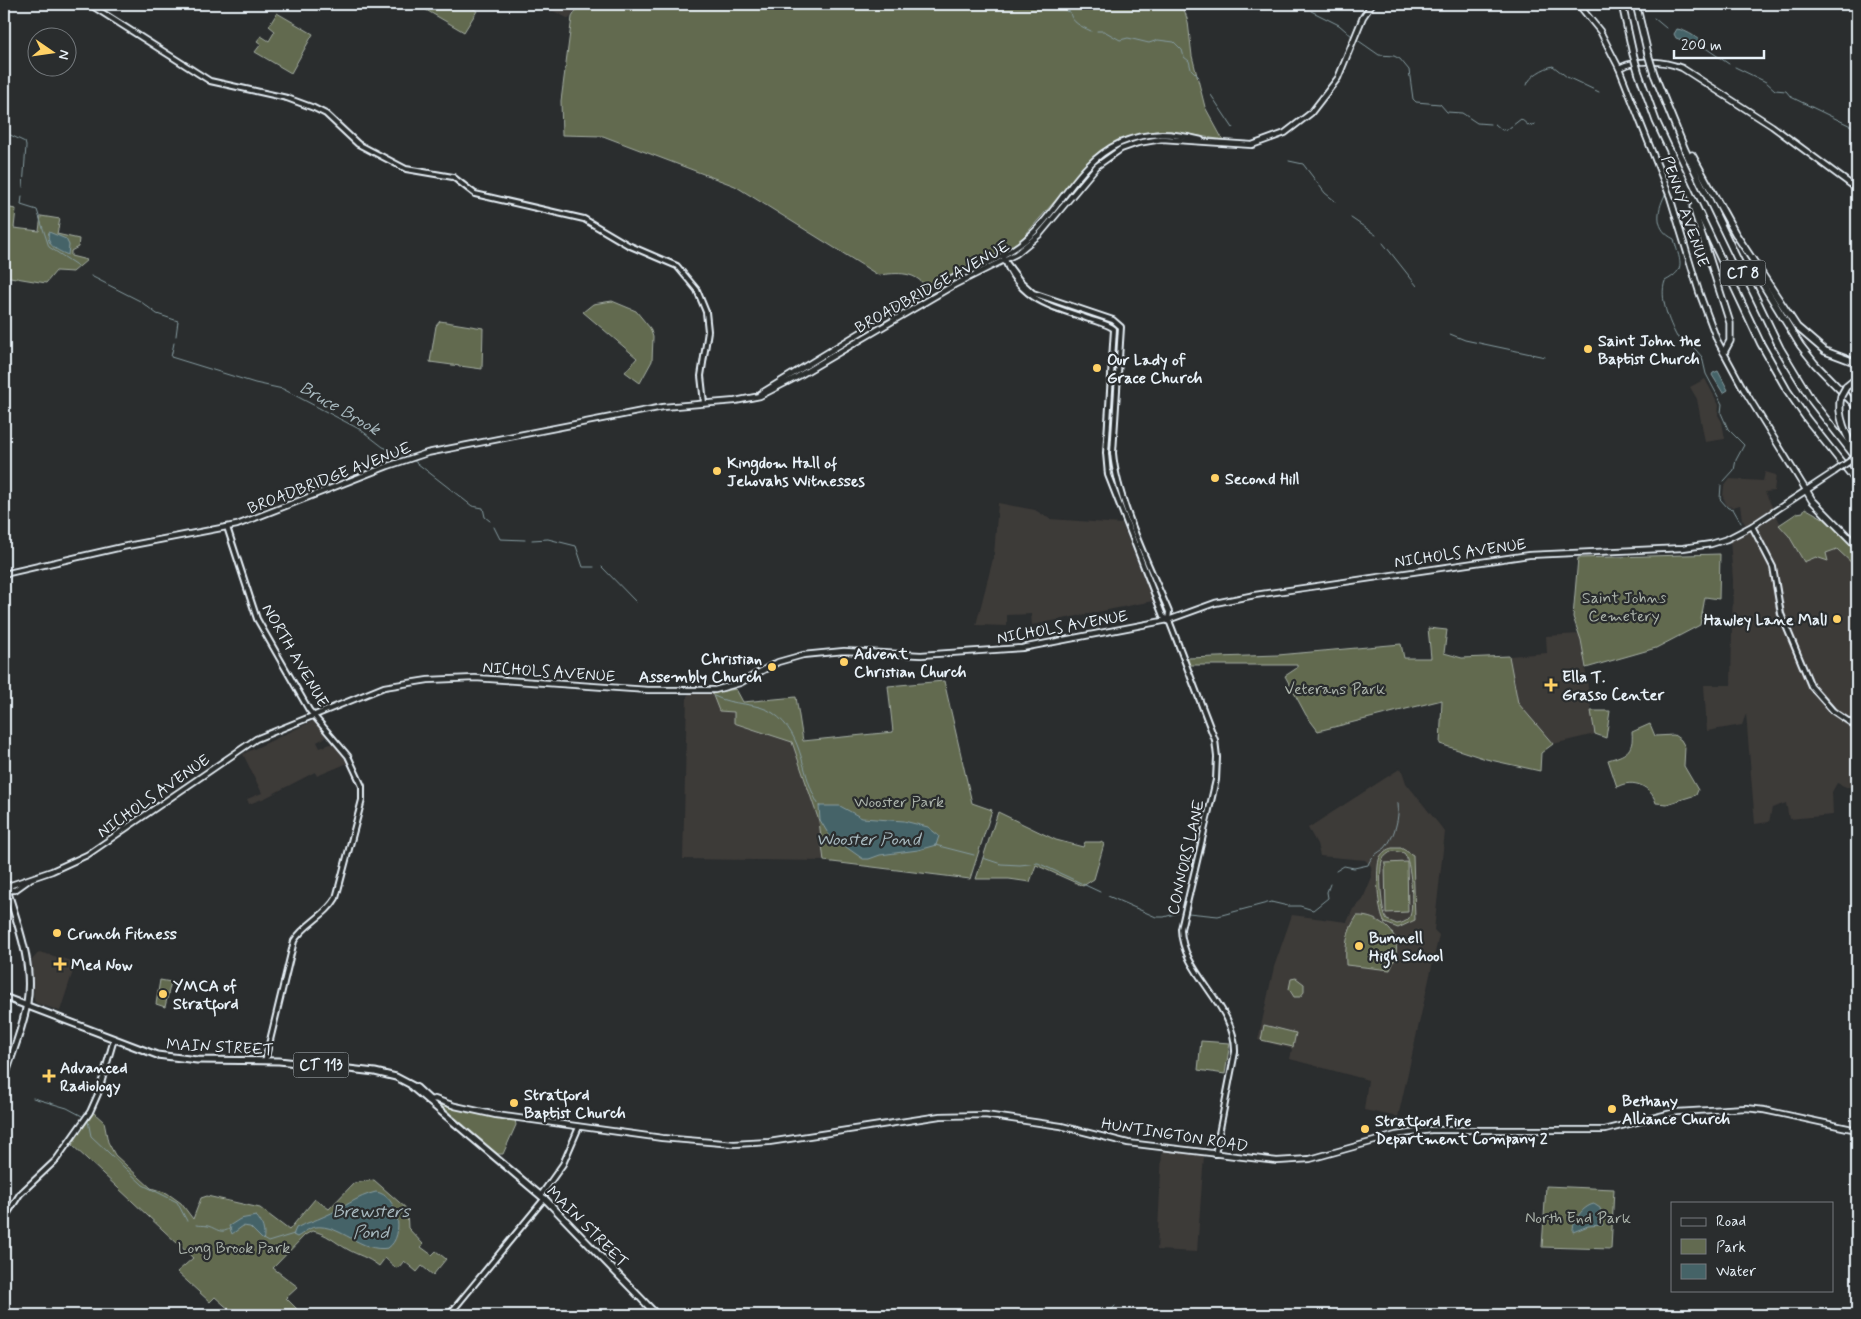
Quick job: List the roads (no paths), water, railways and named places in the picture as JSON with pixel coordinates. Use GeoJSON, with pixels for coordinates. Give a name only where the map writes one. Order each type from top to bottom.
{"type":"FeatureCollection","features":[{"type":"Feature","properties":{"kind":"highway","name":"CT 8"},"geometry":{"type":"LineString","coordinates":[[1622,4],[1639,74],[1656,121],[1746,314],[1775,370],[1818,434],[1857,482]]}},
{"type":"Feature","properties":{"kind":"highway","name":"CT 8"},"geometry":{"type":"LineString","coordinates":[[1636,4],[1654,74],[1671,119],[1780,348],[1812,402],[1857,456]]}},
{"type":"Feature","properties":{"kind":"highway"},"geometry":{"type":"LineString","coordinates":[[1671,119],[1789,330],[1815,364],[1857,407]]}},
{"type":"Feature","properties":{"kind":"highway"},"geometry":{"type":"LineString","coordinates":[[1683,176],[1730,323],[1730,341],[1724,352]]}},
{"type":"Feature","properties":{"kind":"highway"},"geometry":{"type":"LineString","coordinates":[[1735,233],[1801,332],[1825,351],[1857,363]]}},
{"type":"Feature","properties":{"kind":"highway"},"geometry":{"type":"LineString","coordinates":[[1857,378],[1846,387],[1841,396],[1840,409],[1843,423],[1857,456]]}},
{"type":"Feature","properties":{"kind":"highway"},"geometry":{"type":"LineString","coordinates":[[1806,490],[1812,500],[1857,546]]}},
{"type":"Feature","properties":{"kind":"main road","name":"BROADBRIDGE AVENUE"},"geometry":{"type":"LineString","coordinates":[[4,574],[127,546],[226,527],[270,513],[412,457],[650,409],[753,398],[797,377],[1036,238],[1098,165],[1122,149],[1151,140],[1168,139],[1252,145],[1273,139],[1303,120],[1325,96],[1343,70],[1357,34],[1372,4]]}},
{"type":"Feature","properties":{"kind":"main road","name":"PENNY AVENUE"},"geometry":{"type":"LineString","coordinates":[[1578,4],[1600,31],[1619,68],[1670,197],[1699,292],[1724,352],[1743,388],[1806,490]]}},
{"type":"Feature","properties":{"kind":"main road"},"geometry":{"type":"LineString","coordinates":[[1619,68],[1649,62],[1670,64],[1682,68],[1762,120],[1857,189]]}},
{"type":"Feature","properties":{"kind":"main road","name":"BROADBRIDGE AVENUE"},"geometry":{"type":"LineString","coordinates":[[1004,258],[1032,234],[1094,160],[1120,143],[1154,134],[1175,134],[1222,144]]}},
{"type":"Feature","properties":{"kind":"main road"},"geometry":{"type":"LineString","coordinates":[[1094,160],[1098,165]]}},
{"type":"Feature","properties":{"kind":"main road","name":"NICHOLS AVENUE"},"geometry":{"type":"LineString","coordinates":[[7,890],[15,890],[29,880],[87,855],[256,739],[384,686],[425,680],[504,679],[648,690],[715,690],[740,683],[778,662],[803,655],[844,651],[914,655],[1008,649],[1168,620],[1209,604],[1239,597],[1513,557],[1559,552],[1702,546],[1727,539],[1752,526],[1857,456]]}},
{"type":"Feature","properties":{"kind":"main road"},"geometry":{"type":"LineString","coordinates":[[4,879],[21,933],[28,967],[27,1005],[4,1080]]}},
{"type":"Feature","properties":{"kind":"main road","name":"MAIN STREET"},"geometry":{"type":"LineString","coordinates":[[4,997],[142,1051],[169,1057],[265,1061],[385,1074],[412,1086],[543,1197],[657,1315]]}},
{"type":"Feature","properties":{"kind":"main road","name":"HUNTINGTON ROAD"},"geometry":{"type":"LineString","coordinates":[[430,1100],[435,1099],[479,1112],[579,1127],[670,1139],[750,1144],[940,1116],[975,1114],[1050,1124],[1128,1143],[1276,1161],[1302,1160],[1411,1132],[1439,1130],[1605,1130],[1676,1112],[1746,1108],[1764,1110],[1857,1130]]}},
{"type":"Feature","properties":{"kind":"street"},"geometry":{"type":"LineString","coordinates":[[90,4],[210,81],[287,98],[314,108],[326,114],[358,144],[409,170],[450,176],[462,182],[475,194],[584,219],[628,245],[676,266],[697,290],[706,312],[708,331],[701,376],[704,403]]}},
{"type":"Feature","properties":{"kind":"street"},"geometry":{"type":"LineString","coordinates":[[1004,258],[1030,291],[1116,322],[1121,327],[1114,463],[1119,486],[1133,524],[1169,612],[1168,620]]}},
{"type":"Feature","properties":{"kind":"street"},"geometry":{"type":"LineString","coordinates":[[1004,258],[1012,277],[1022,289],[1043,303],[1113,328]]}},
{"type":"Feature","properties":{"kind":"street"},"geometry":{"type":"LineString","coordinates":[[1060,310],[1062,303]]}},
{"type":"Feature","properties":{"kind":"street"},"geometry":{"type":"LineString","coordinates":[[1116,322],[1113,328],[1107,464],[1113,491],[1127,527],[1163,616],[1168,620]]}},
{"type":"Feature","properties":{"kind":"street"},"geometry":{"type":"LineString","coordinates":[[1113,353],[1120,353]]}},
{"type":"Feature","properties":{"kind":"street"},"geometry":{"type":"LineString","coordinates":[[1127,527],[1133,524]]}},
{"type":"Feature","properties":{"kind":"street"},"geometry":{"type":"LineString","coordinates":[[1752,526],[1773,567],[1781,614],[1811,686],[1833,711],[1857,727]]}},
{"type":"Feature","properties":{"kind":"street","name":"NORTH AVENUE"},"geometry":{"type":"LineString","coordinates":[[226,527],[257,619],[313,714],[348,756],[361,782],[363,796],[336,898],[329,907],[300,931],[294,941],[265,1061]]}},
{"type":"Feature","properties":{"kind":"street"},"geometry":{"type":"LineString","coordinates":[[1152,588],[1158,586]]}},
{"type":"Feature","properties":{"kind":"street","name":"CONNORS LANE"},"geometry":{"type":"LineString","coordinates":[[1168,620],[1213,731],[1217,753],[1215,784],[1181,929],[1185,950],[1224,1016],[1234,1040],[1235,1052],[1215,1154]]}},
{"type":"Feature","properties":{"kind":"street"},"geometry":{"type":"LineString","coordinates":[[4,1218],[20,1194],[56,1160],[90,1112],[98,1094],[114,1039]]}},
{"type":"Feature","properties":{"kind":"street"},"geometry":{"type":"LineString","coordinates":[[448,1315],[543,1197],[563,1164],[579,1127]]}},
{"type":"Feature","properties":{"kind":"water"},"geometry":{"type":"Polygon","coordinates":[[[1677,29],[1694,36],[1706,49],[1676,38],[1674,34],[1677,29]]]}},
{"type":"Feature","properties":{"kind":"water"},"geometry":{"type":"Polygon","coordinates":[[[49,232],[66,239],[69,245],[68,255],[53,247],[49,241],[49,232]]]}},
{"type":"Feature","properties":{"kind":"water"},"geometry":{"type":"Polygon","coordinates":[[[1718,371],[1728,390],[1723,393],[1712,375],[1718,371]]]}},
{"type":"Feature","properties":{"kind":"water","name":"Wooster Pond"},"geometry":{"type":"Polygon","coordinates":[[[819,806],[840,806],[862,818],[904,821],[928,827],[939,836],[936,845],[918,850],[863,859],[829,835],[820,820],[819,806]]]}},
{"type":"Feature","properties":{"kind":"water","name":"Brewsters Pond"},"geometry":{"type":"Polygon","coordinates":[[[376,1192],[390,1200],[397,1217],[397,1235],[394,1242],[388,1248],[369,1246],[324,1227],[312,1228],[297,1237],[293,1235],[296,1228],[331,1213],[362,1196],[376,1192]]]}},
{"type":"Feature","properties":{"kind":"water"},"geometry":{"type":"Polygon","coordinates":[[[1594,1204],[1600,1208],[1603,1225],[1588,1226],[1573,1232],[1574,1223],[1579,1215],[1590,1205],[1594,1204]]]}},
{"type":"Feature","properties":{"kind":"water"},"geometry":{"type":"Polygon","coordinates":[[[256,1216],[263,1228],[263,1240],[250,1227],[243,1226],[232,1234],[229,1226],[240,1219],[256,1216]]]}},
{"type":"Feature","properties":{"kind":"waterway"},"geometry":{"type":"LineString","coordinates":[[1064,4],[1066,11],[1070,12],[1075,22],[1091,31]]}},
{"type":"Feature","properties":{"kind":"waterway"},"geometry":{"type":"LineString","coordinates":[[1311,11],[1339,25],[1353,37]]}},
{"type":"Feature","properties":{"kind":"waterway"},"geometry":{"type":"LineString","coordinates":[[1654,18],[1666,28]]}},
{"type":"Feature","properties":{"kind":"waterway"},"geometry":{"type":"LineString","coordinates":[[1097,31],[1104,31],[1120,40],[1128,38],[1149,43],[1158,40],[1174,42],[1182,50],[1184,57],[1189,61],[1191,69],[1199,77]]}},
{"type":"Feature","properties":{"kind":"waterway"},"geometry":{"type":"LineString","coordinates":[[1356,39],[1379,55],[1394,56],[1400,59],[1409,70],[1413,99],[1416,102],[1440,104],[1447,112],[1462,113],[1477,123],[1490,124]]}},
{"type":"Feature","properties":{"kind":"waterway"},"geometry":{"type":"LineString","coordinates":[[1707,49],[1729,64]]}},
{"type":"Feature","properties":{"kind":"waterway"},"geometry":{"type":"LineString","coordinates":[[1527,85],[1537,73],[1553,66],[1567,77],[1599,92]]}},
{"type":"Feature","properties":{"kind":"waterway"},"geometry":{"type":"LineString","coordinates":[[1735,67],[1766,82],[1775,90],[1786,91],[1791,97],[1857,129]]}},
{"type":"Feature","properties":{"kind":"waterway"},"geometry":{"type":"LineString","coordinates":[[1211,95],[1233,128]]}},
{"type":"Feature","properties":{"kind":"waterway"},"geometry":{"type":"LineString","coordinates":[[1495,124],[1502,130],[1508,129],[1521,119],[1529,126],[1535,124]]}},
{"type":"Feature","properties":{"kind":"waterway","name":"Bruce Brook"},"geometry":{"type":"LineString","coordinates":[[4,132],[25,142],[23,187]]}},
{"type":"Feature","properties":{"kind":"waterway"},"geometry":{"type":"LineString","coordinates":[[1289,161],[1303,164],[1325,193],[1335,201]]}},
{"type":"Feature","properties":{"kind":"waterway"},"geometry":{"type":"LineString","coordinates":[[1665,195],[1659,214],[1660,226],[1663,231],[1674,239],[1680,263],[1677,272],[1665,281],[1663,295],[1666,310],[1677,337],[1689,342],[1702,357],[1706,374],[1722,404],[1721,413],[1728,429],[1744,445],[1736,460],[1734,470],[1724,481]]}},
{"type":"Feature","properties":{"kind":"waterway","name":"Bruce Brook"},"geometry":{"type":"LineString","coordinates":[[22,196],[21,205],[37,210],[49,247],[78,266]]}},
{"type":"Feature","properties":{"kind":"waterway"},"geometry":{"type":"LineString","coordinates":[[1351,218],[1376,235]]}},
{"type":"Feature","properties":{"kind":"waterway"},"geometry":{"type":"LineString","coordinates":[[1383,243],[1417,286]]}},
{"type":"Feature","properties":{"kind":"waterway","name":"Bruce Brook"},"geometry":{"type":"LineString","coordinates":[[91,276],[140,301],[157,314],[178,321],[176,336]]}},
{"type":"Feature","properties":{"kind":"waterway"},"geometry":{"type":"LineString","coordinates":[[1450,334],[1465,340],[1545,357]]}},
{"type":"Feature","properties":{"kind":"waterway","name":"Bruce Brook"},"geometry":{"type":"LineString","coordinates":[[174,343],[171,357],[255,383],[283,389],[361,430],[383,447],[408,457]]}},
{"type":"Feature","properties":{"kind":"waterway","name":"Bruce Brook"},"geometry":{"type":"LineString","coordinates":[[413,460],[472,506],[483,508],[485,517],[490,521]]}},
{"type":"Feature","properties":{"kind":"waterway"},"geometry":{"type":"LineString","coordinates":[[1721,485],[1720,499],[1728,508],[1733,509],[1741,523]]}},
{"type":"Feature","properties":{"kind":"waterway","name":"Bruce Brook"},"geometry":{"type":"LineString","coordinates":[[494,527],[500,539],[525,540]]}},
{"type":"Feature","properties":{"kind":"waterway","name":"Bruce Brook"},"geometry":{"type":"LineString","coordinates":[[532,540],[548,539],[576,546],[583,567],[594,567]]}},
{"type":"Feature","properties":{"kind":"waterway","name":"Bruce Brook"},"geometry":{"type":"LineString","coordinates":[[602,567],[636,602]]}},
{"type":"Feature","properties":{"kind":"waterway","name":"Bruce Brook"},"geometry":{"type":"LineString","coordinates":[[714,696],[760,707],[773,713],[784,722],[797,745],[809,783],[820,807]]}},
{"type":"Feature","properties":{"kind":"waterway","name":"Bruce Brook"},"geometry":{"type":"LineString","coordinates":[[1336,871],[1344,866],[1354,868],[1368,865],[1373,857],[1385,848],[1396,827],[1398,803]]}},
{"type":"Feature","properties":{"kind":"waterway","name":"Bruce Brook"},"geometry":{"type":"LineString","coordinates":[[935,845],[974,855]]}},
{"type":"Feature","properties":{"kind":"waterway","name":"Bruce Brook"},"geometry":{"type":"LineString","coordinates":[[983,858],[1001,864],[1020,865],[1038,863],[1100,892]]}},
{"type":"Feature","properties":{"kind":"waterway","name":"Bruce Brook"},"geometry":{"type":"LineString","coordinates":[[1188,913],[1218,916],[1271,902],[1313,910],[1328,898],[1327,892],[1330,884]]}},
{"type":"Feature","properties":{"kind":"waterway","name":"Bruce Brook"},"geometry":{"type":"LineString","coordinates":[[1108,896],[1156,917],[1178,913]]}},
{"type":"Feature","properties":{"kind":"waterway"},"geometry":{"type":"LineString","coordinates":[[33,1098],[67,1108],[82,1116]]}},
{"type":"Feature","properties":{"kind":"waterway"},"geometry":{"type":"LineString","coordinates":[[88,1121],[91,1136],[143,1185],[177,1202],[187,1221]]}},
{"type":"Feature","properties":{"kind":"waterway"},"geometry":{"type":"LineString","coordinates":[[196,1225],[208,1226],[219,1231],[231,1228]]}},
{"type":"Feature","properties":{"kind":"waterway"},"geometry":{"type":"LineString","coordinates":[[263,1239],[268,1242],[294,1234]]}},
{"type":"Feature","properties":{"kind":"waterway"},"geometry":{"type":"LineString","coordinates":[[1107,1315],[1115,1306]]}},
{"type":"Feature","properties":{"kind":"place","name":"Saint John the Baptist Church"},"geometry":{"type":"Point","coordinates":[1588,349]}},
{"type":"Feature","properties":{"kind":"place","name":"Our Lady of Grace Church"},"geometry":{"type":"Point","coordinates":[1097,368]}},
{"type":"Feature","properties":{"kind":"place","name":"Kingdom Hall of Jehovahs Witnesses"},"geometry":{"type":"Point","coordinates":[717,471]}},
{"type":"Feature","properties":{"kind":"place","name":"Second Hill"},"geometry":{"type":"Point","coordinates":[1215,478]}},
{"type":"Feature","properties":{"kind":"place","name":"Hawley Lane Mall"},"geometry":{"type":"Point","coordinates":[1837,619]}},
{"type":"Feature","properties":{"kind":"place","name":"Advent Christian Church"},"geometry":{"type":"Point","coordinates":[844,662]}},
{"type":"Feature","properties":{"kind":"place","name":"Christian Assembly Church"},"geometry":{"type":"Point","coordinates":[772,667]}},
{"type":"Feature","properties":{"kind":"place","name":"Ella T. Grasso Center"},"geometry":{"type":"Point","coordinates":[1551,685]}},
{"type":"Feature","properties":{"kind":"place","name":"Crunch Fitness"},"geometry":{"type":"Point","coordinates":[57,933]}},
{"type":"Feature","properties":{"kind":"place","name":"Bunnell High School"},"geometry":{"type":"Point","coordinates":[1359,946]}},
{"type":"Feature","properties":{"kind":"place","name":"Med Now"},"geometry":{"type":"Point","coordinates":[60,964]}},
{"type":"Feature","properties":{"kind":"place","name":"YMCA of Stratford"},"geometry":{"type":"Point","coordinates":[163,994]}},
{"type":"Feature","properties":{"kind":"place","name":"Advanced Radiology"},"geometry":{"type":"Point","coordinates":[49,1076]}},
{"type":"Feature","properties":{"kind":"place","name":"Stratford Baptist Church"},"geometry":{"type":"Point","coordinates":[514,1103]}},
{"type":"Feature","properties":{"kind":"place","name":"Bethany Alliance Church"},"geometry":{"type":"Point","coordinates":[1612,1109]}},
{"type":"Feature","properties":{"kind":"place","name":"Stratford Fire Department Company 2"},"geometry":{"type":"Point","coordinates":[1365,1129]}},
{"type":"Feature","properties":{"kind":"park label","name":"Saint Johns Cemetery"},"geometry":{"type":"Point","coordinates":[1624,606]}},
{"type":"Feature","properties":{"kind":"park label","name":"Veterans Park"},"geometry":{"type":"Point","coordinates":[1335,688]}},
{"type":"Feature","properties":{"kind":"park label","name":"Wooster Park"},"geometry":{"type":"Point","coordinates":[899,801]}},
{"type":"Feature","properties":{"kind":"park label","name":"North End Park"},"geometry":{"type":"Point","coordinates":[1578,1217]}},
{"type":"Feature","properties":{"kind":"park label","name":"Long Brook Park"},"geometry":{"type":"Point","coordinates":[234,1247]}}]}
